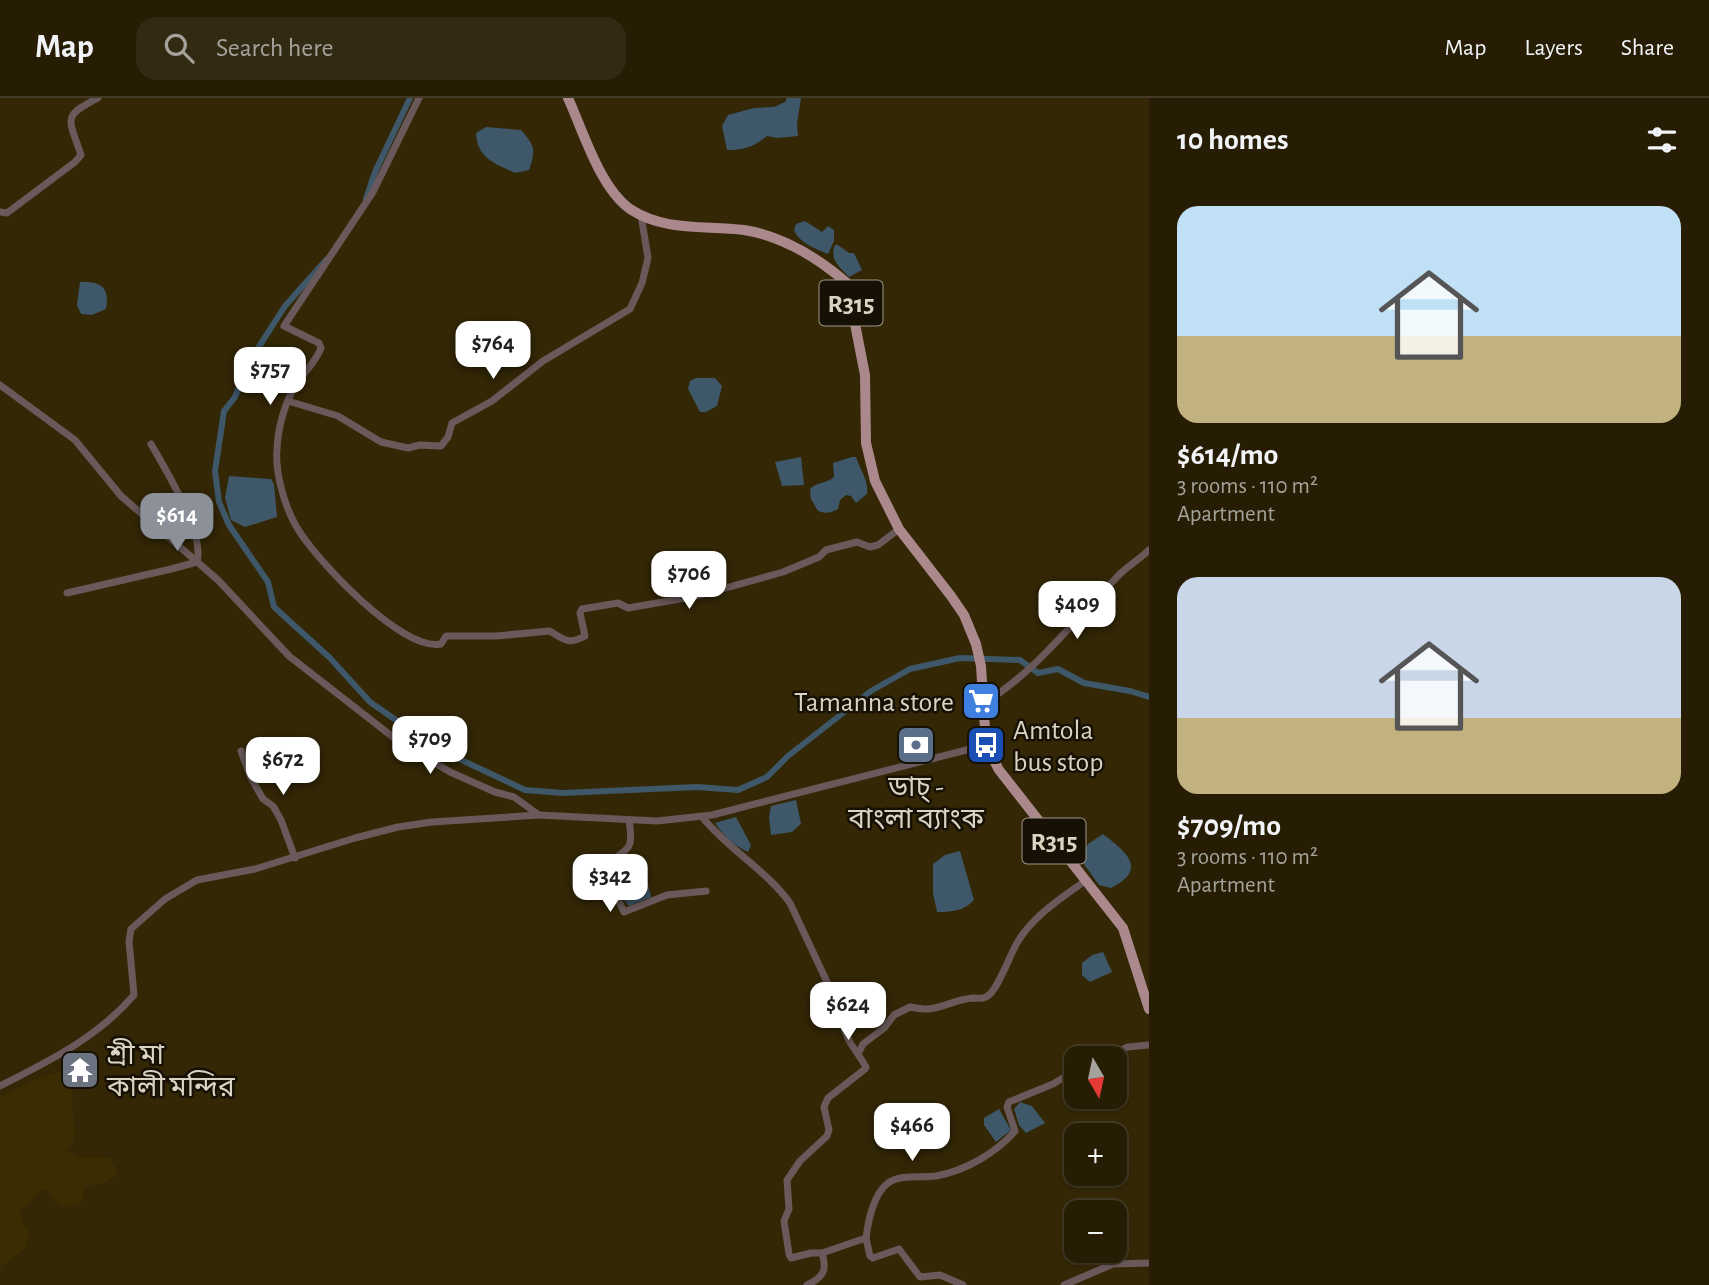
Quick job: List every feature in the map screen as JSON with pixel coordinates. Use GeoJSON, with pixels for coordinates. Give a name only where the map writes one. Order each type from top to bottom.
{"type":"FeatureCollection","features":[{"type":"Feature","properties":{"kind":"main road","name":"R315"},"geometry":{"type":"LineString","coordinates":[[568,98],[601,171],[614,192],[629,208],[675,226],[746,231],[772,238],[808,254],[847,284],[864,375],[866,443],[875,481],[899,529],[964,615],[976,644],[981,666],[986,745],[999,770],[1123,928],[1149,1009]]}},
{"type":"Feature","properties":{"kind":"street"},"geometry":{"type":"LineString","coordinates":[[0,212],[7,213],[75,162],[81,155],[71,116],[75,110],[98,98]]}},
{"type":"Feature","properties":{"kind":"street"},"geometry":{"type":"LineString","coordinates":[[419,98],[373,192],[286,320],[285,326],[320,343],[321,348],[284,410],[276,449],[280,480],[294,524],[312,550],[362,602],[377,615],[430,645],[440,644],[450,635],[496,636],[550,631],[561,640],[584,638],[582,609],[618,603],[628,608],[697,596],[783,572],[819,557],[826,550],[857,542],[870,547],[878,545],[899,529]]}},
{"type":"Feature","properties":{"kind":"street"},"geometry":{"type":"LineString","coordinates":[[288,401],[338,416],[381,442],[408,448],[419,445],[441,446],[448,437],[452,423],[492,401],[544,361],[630,309],[642,282],[648,258],[641,214]]}},
{"type":"Feature","properties":{"kind":"street"},"geometry":{"type":"LineString","coordinates":[[0,386],[75,440],[121,496],[218,580],[289,656],[398,741],[450,772],[495,792],[514,797],[539,816]]}},
{"type":"Feature","properties":{"kind":"street"},"geometry":{"type":"LineString","coordinates":[[151,444],[184,502],[195,538],[197,562]]}},
{"type":"Feature","properties":{"kind":"street"},"geometry":{"type":"LineString","coordinates":[[983,704],[1014,684],[1038,663],[1122,572],[1149,550]]}},
{"type":"Feature","properties":{"kind":"street"},"geometry":{"type":"LineString","coordinates":[[67,593],[197,562]]}},
{"type":"Feature","properties":{"kind":"street"},"geometry":{"type":"LineString","coordinates":[[0,1086],[74,1048],[118,1013],[134,995],[129,941],[131,929],[165,899],[197,880],[255,869],[398,827],[432,822],[539,816],[657,821],[702,817],[986,745]]}},
{"type":"Feature","properties":{"kind":"street"},"geometry":{"type":"LineString","coordinates":[[241,751],[251,778],[263,799],[273,806],[281,820],[295,858]]}},
{"type":"Feature","properties":{"kind":"street"},"geometry":{"type":"LineString","coordinates":[[702,817],[725,842],[783,892],[842,1014],[847,1040],[865,1069],[828,1098],[824,1107],[829,1130],[827,1136],[800,1161],[787,1180],[789,1209],[784,1221],[789,1254],[791,1258],[811,1253],[822,1254],[866,1238]]}},
{"type":"Feature","properties":{"kind":"street"},"geometry":{"type":"LineString","coordinates":[[629,820],[632,841],[627,852],[614,858],[607,868],[613,890],[624,912],[667,895],[706,891]]}},
{"type":"Feature","properties":{"kind":"street"},"geometry":{"type":"LineString","coordinates":[[858,1054],[863,1044],[884,1028],[894,1015],[910,1007],[921,1010],[939,1008],[973,998],[980,999],[990,994],[1017,943],[1033,922],[1086,881]]}},
{"type":"Feature","properties":{"kind":"street"},"geometry":{"type":"LineString","coordinates":[[1127,1047],[1149,1045]]}},
{"type":"Feature","properties":{"kind":"street"},"geometry":{"type":"LineString","coordinates":[[963,1285],[940,1275],[920,1277],[899,1249],[873,1258],[866,1238],[872,1210],[882,1188],[897,1178],[938,1175],[966,1167],[999,1147],[1015,1131],[1007,1107],[1009,1102],[1064,1077]]}},
{"type":"Feature","properties":{"kind":"street"},"geometry":{"type":"LineString","coordinates":[[807,1285],[818,1280],[824,1273],[822,1254]]}},
{"type":"Feature","properties":{"kind":"street"},"geometry":{"type":"LineString","coordinates":[[1064,1285],[1113,1264],[1149,1263]]}},
{"type":"Feature","properties":{"kind":"shaded area"},"geometry":{"type":"Polygon","coordinates":[[[67,1072],[72,1089],[74,1140],[67,1152],[81,1159],[110,1158],[116,1169],[116,1176],[106,1182],[84,1187],[83,1200],[77,1204],[64,1206],[54,1200],[47,1190],[40,1190],[20,1210],[20,1217],[30,1235],[24,1249],[2,1266],[0,1272],[0,1098],[31,1081],[67,1072]]]}},
{"type":"Feature","properties":{"kind":"water"},"geometry":{"type":"Polygon","coordinates":[[[787,98],[801,98],[798,136],[767,136],[748,147],[727,150],[722,126],[728,115],[754,108],[774,107],[785,102],[787,98]]]}},
{"type":"Feature","properties":{"kind":"water"},"geometry":{"type":"Polygon","coordinates":[[[486,127],[521,130],[533,148],[529,170],[515,173],[494,163],[483,154],[476,133],[486,127]]]}},
{"type":"Feature","properties":{"kind":"water"},"geometry":{"type":"Polygon","coordinates":[[[805,221],[822,232],[828,226],[834,230],[834,241],[828,254],[808,245],[796,235],[796,224],[805,221]]]}},
{"type":"Feature","properties":{"kind":"water"},"geometry":{"type":"Polygon","coordinates":[[[835,245],[854,253],[862,270],[849,277],[834,259],[835,245]]]}},
{"type":"Feature","properties":{"kind":"water"},"geometry":{"type":"Polygon","coordinates":[[[80,282],[99,284],[102,287],[107,295],[106,309],[92,315],[81,314],[77,305],[80,282]]]}},
{"type":"Feature","properties":{"kind":"water"},"geometry":{"type":"Polygon","coordinates":[[[696,378],[715,378],[722,386],[717,406],[706,412],[700,412],[688,389],[690,381],[696,378]]]}},
{"type":"Feature","properties":{"kind":"water"},"geometry":{"type":"Polygon","coordinates":[[[801,457],[804,485],[782,486],[775,462],[801,457]]]}},
{"type":"Feature","properties":{"kind":"water"},"geometry":{"type":"Polygon","coordinates":[[[856,457],[864,475],[867,494],[856,503],[851,496],[846,495],[840,500],[838,509],[828,513],[818,511],[811,499],[810,489],[834,477],[833,463],[856,457]]]}},
{"type":"Feature","properties":{"kind":"water"},"geometry":{"type":"Polygon","coordinates":[[[229,476],[271,479],[274,484],[277,517],[245,527],[231,520],[225,498],[229,476]]]}},
{"type":"Feature","properties":{"kind":"water"},"geometry":{"type":"Polygon","coordinates":[[[796,800],[801,824],[792,832],[771,835],[771,806],[796,800]]]}},
{"type":"Feature","properties":{"kind":"water"},"geometry":{"type":"Polygon","coordinates":[[[736,817],[751,845],[748,852],[729,840],[715,823],[736,817]]]}},
{"type":"Feature","properties":{"kind":"water"},"geometry":{"type":"Polygon","coordinates":[[[1103,834],[1126,854],[1131,867],[1123,881],[1111,888],[1099,885],[1081,860],[1088,844],[1103,834]]]}},
{"type":"Feature","properties":{"kind":"water"},"geometry":{"type":"Polygon","coordinates":[[[960,851],[974,900],[957,910],[937,912],[933,893],[933,864],[945,855],[960,851]]]}},
{"type":"Feature","properties":{"kind":"water"},"geometry":{"type":"Polygon","coordinates":[[[637,860],[644,869],[651,897],[629,906],[620,896],[611,870],[637,860]]]}},
{"type":"Feature","properties":{"kind":"water"},"geometry":{"type":"Polygon","coordinates":[[[1103,952],[1112,972],[1090,982],[1082,975],[1082,963],[1092,955],[1103,952]]]}},
{"type":"Feature","properties":{"kind":"water"},"geometry":{"type":"Polygon","coordinates":[[[1020,1102],[1032,1106],[1045,1123],[1026,1133],[1019,1125],[1014,1109],[1020,1102]]]}},
{"type":"Feature","properties":{"kind":"water"},"geometry":{"type":"Polygon","coordinates":[[[999,1109],[1011,1130],[996,1142],[984,1125],[984,1118],[999,1109]]]}},
{"type":"Feature","properties":{"kind":"waterway"},"geometry":{"type":"LineString","coordinates":[[366,199],[375,172],[410,98]]}},
{"type":"Feature","properties":{"kind":"waterway"},"geometry":{"type":"LineString","coordinates":[[326,260],[285,306],[251,359],[235,397],[224,411],[215,471],[219,502],[229,525],[268,582],[274,607],[329,657],[370,702],[436,748],[525,790],[563,793],[697,787],[738,790],[767,777],[788,756],[871,691],[910,669],[960,658],[1020,660],[1038,673],[1058,669],[1084,683],[1149,697]]}},
{"type":"Feature","properties":{"kind":"place","name":"Tamanna store"},"geometry":{"type":"Point","coordinates":[981,701]}},
{"type":"Feature","properties":{"kind":"place","name":"ডাচ্ - বাংলা ব্যাংক"},"geometry":{"type":"Point","coordinates":[916,745]}},
{"type":"Feature","properties":{"kind":"place","name":"Amtola bus stop"},"geometry":{"type":"Point","coordinates":[986,745]}},
{"type":"Feature","properties":{"kind":"place","name":"শ্রী মা কালী মন্দির"},"geometry":{"type":"Point","coordinates":[80,1070]}}]}
